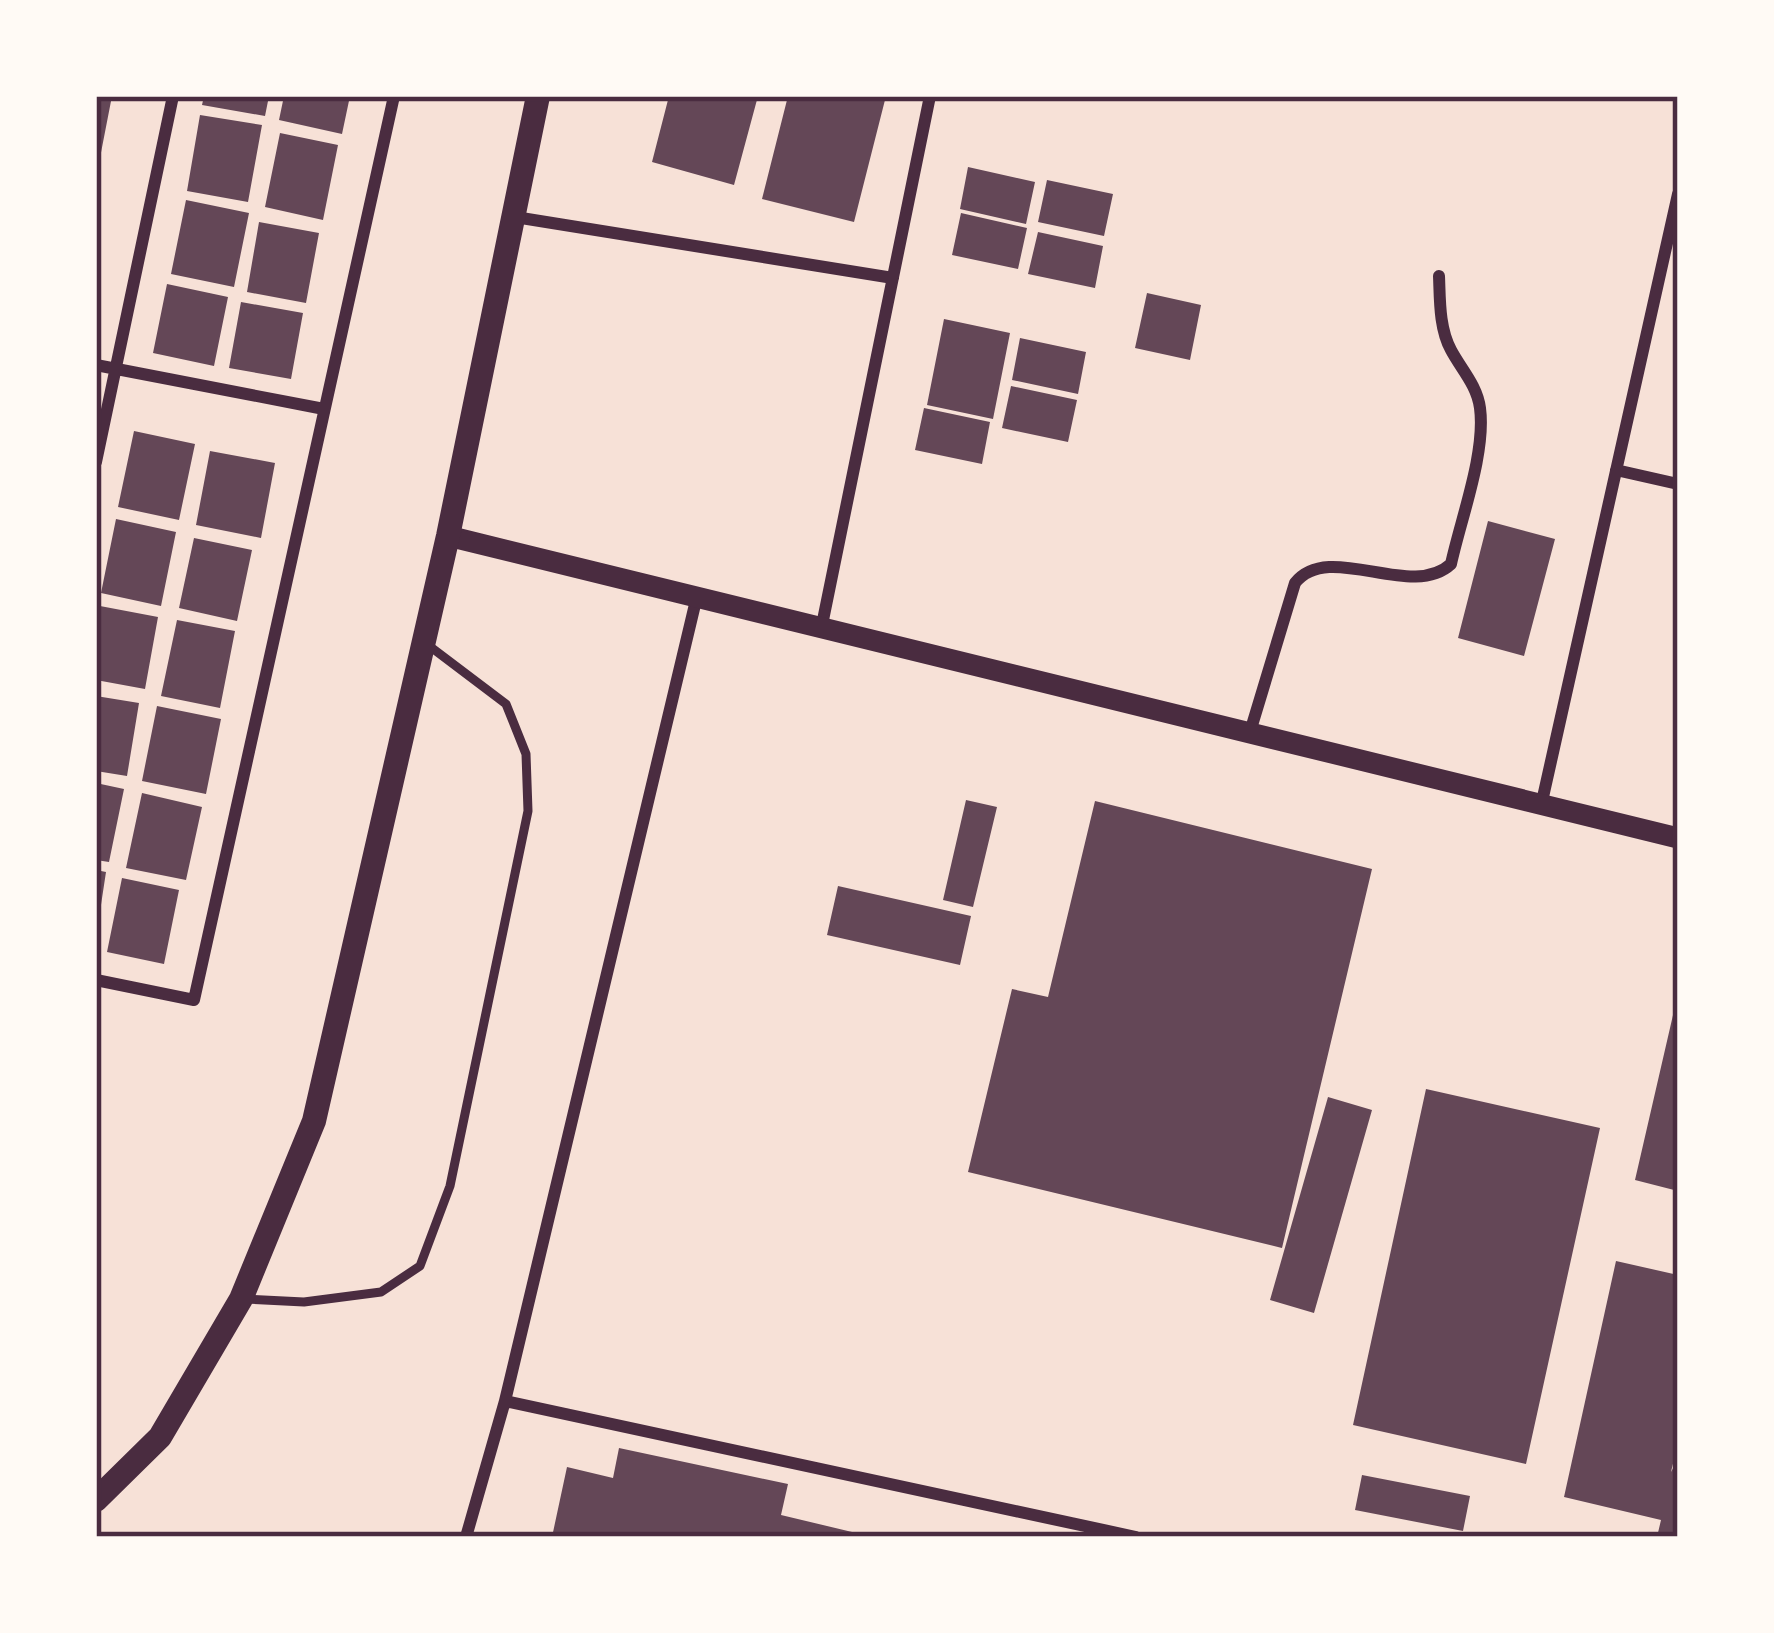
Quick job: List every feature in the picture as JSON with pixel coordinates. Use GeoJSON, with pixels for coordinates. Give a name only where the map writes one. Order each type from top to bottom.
{"type":"FeatureCollection","features":[{"type":"Feature","properties":{"kind":"main road"},"geometry":{"type":"LineString","coordinates":[[96,1500],[160,1437],[241,1299],[314,1121],[448,536],[538,96]]}},
{"type":"Feature","properties":{"kind":"street"},"geometry":{"type":"LineString","coordinates":[[96,462],[173,96]]}},
{"type":"Feature","properties":{"kind":"street"},"geometry":{"type":"LineString","coordinates":[[96,980],[194,1000],[394,96]]}},
{"type":"Feature","properties":{"kind":"street"},"geometry":{"type":"LineString","coordinates":[[822,625],[930,96]]}},
{"type":"Feature","properties":{"kind":"street"},"geometry":{"type":"LineString","coordinates":[[1541,806],[1678,194]]}},
{"type":"Feature","properties":{"kind":"street"},"geometry":{"type":"LineString","coordinates":[[514,217],[892,278]]}},
{"type":"Feature","properties":{"kind":"street"},"geometry":{"type":"LineString","coordinates":[[1250,732],[1295,583],[1304,571],[1322,567],[1421,577],[1438,576],[1450,564],[1481,435],[1480,403],[1449,347],[1439,276]]}},
{"type":"Feature","properties":{"kind":"street"},"geometry":{"type":"LineString","coordinates":[[96,365],[324,409]]}},
{"type":"Feature","properties":{"kind":"street"},"geometry":{"type":"LineString","coordinates":[[1616,470],[1678,484]]}},
{"type":"Feature","properties":{"kind":"street"},"geometry":{"type":"LineString","coordinates":[[448,536],[1678,838]]}},
{"type":"Feature","properties":{"kind":"street"},"geometry":{"type":"LineString","coordinates":[[466,1537],[505,1400],[697,595]]}},
{"type":"Feature","properties":{"kind":"street"},"geometry":{"type":"LineString","coordinates":[[505,1400],[1136,1537]]}},
{"type":"Feature","properties":{"kind":"lane"},"geometry":{"type":"LineString","coordinates":[[241,1299],[304,1302],[381,1292],[420,1266],[450,1186],[528,811],[526,754],[506,704],[424,642]]}},
{"type":"Feature","properties":{"kind":"building"},"geometry":{"type":"Polygon","coordinates":[[[96,96],[112,96],[98,168],[96,168],[96,96]]]}},
{"type":"Feature","properties":{"kind":"building"},"geometry":{"type":"Polygon","coordinates":[[[204,96],[269,96],[265,116],[202,105],[204,96]]]}},
{"type":"Feature","properties":{"kind":"building"},"geometry":{"type":"Polygon","coordinates":[[[284,96],[350,96],[342,134],[279,120],[284,96]]]}},
{"type":"Feature","properties":{"kind":"building"},"geometry":{"type":"Polygon","coordinates":[[[669,96],[758,96],[734,185],[652,162],[669,96]]]}},
{"type":"Feature","properties":{"kind":"building"},"geometry":{"type":"Polygon","coordinates":[[[788,96],[886,96],[854,222],[762,199],[788,96]]]}},
{"type":"Feature","properties":{"kind":"building"},"geometry":{"type":"Polygon","coordinates":[[[200,115],[262,125],[248,202],[187,191],[200,115]]]}},
{"type":"Feature","properties":{"kind":"building"},"geometry":{"type":"Polygon","coordinates":[[[280,133],[338,145],[323,220],[265,207],[280,133]]]}},
{"type":"Feature","properties":{"kind":"building"},"geometry":{"type":"Polygon","coordinates":[[[968,167],[1035,182],[1026,224],[960,209],[968,167]]]}},
{"type":"Feature","properties":{"kind":"building"},"geometry":{"type":"Polygon","coordinates":[[[1047,180],[1113,194],[1104,236],[1038,222],[1047,180]]]}},
{"type":"Feature","properties":{"kind":"building"},"geometry":{"type":"Polygon","coordinates":[[[186,200],[249,213],[234,287],[171,274],[186,200]]]}},
{"type":"Feature","properties":{"kind":"building"},"geometry":{"type":"Polygon","coordinates":[[[961,213],[1027,228],[1018,269],[952,255],[961,213]]]}},
{"type":"Feature","properties":{"kind":"building"},"geometry":{"type":"Polygon","coordinates":[[[259,222],[319,233],[306,303],[247,292],[259,222]]]}},
{"type":"Feature","properties":{"kind":"building"},"geometry":{"type":"Polygon","coordinates":[[[1038,232],[1103,246],[1095,288],[1028,274],[1038,232]]]}},
{"type":"Feature","properties":{"kind":"building"},"geometry":{"type":"Polygon","coordinates":[[[167,284],[228,297],[214,366],[153,353],[167,284]]]}},
{"type":"Feature","properties":{"kind":"building"},"geometry":{"type":"Polygon","coordinates":[[[1147,293],[1201,305],[1190,360],[1135,348],[1147,293]]]}},
{"type":"Feature","properties":{"kind":"building"},"geometry":{"type":"Polygon","coordinates":[[[241,302],[303,313],[291,379],[229,368],[241,302]]]}},
{"type":"Feature","properties":{"kind":"building"},"geometry":{"type":"Polygon","coordinates":[[[944,319],[1010,333],[993,419],[927,405],[944,319]]]}},
{"type":"Feature","properties":{"kind":"building"},"geometry":{"type":"Polygon","coordinates":[[[1020,338],[1086,352],[1078,394],[1012,380],[1020,338]]]}},
{"type":"Feature","properties":{"kind":"building"},"geometry":{"type":"Polygon","coordinates":[[[1011,386],[1077,400],[1068,442],[1002,428],[1011,386]]]}},
{"type":"Feature","properties":{"kind":"building"},"geometry":{"type":"Polygon","coordinates":[[[924,408],[990,422],[982,464],[915,450],[924,408]]]}},
{"type":"Feature","properties":{"kind":"building"},"geometry":{"type":"Polygon","coordinates":[[[134,431],[195,444],[179,520],[118,507],[134,431]]]}},
{"type":"Feature","properties":{"kind":"building"},"geometry":{"type":"Polygon","coordinates":[[[210,451],[275,463],[261,538],[196,525],[210,451]]]}},
{"type":"Feature","properties":{"kind":"building"},"geometry":{"type":"Polygon","coordinates":[[[116,519],[176,532],[161,606],[101,593],[116,519]]]}},
{"type":"Feature","properties":{"kind":"building"},"geometry":{"type":"Polygon","coordinates":[[[1488,521],[1555,539],[1524,656],[1458,638],[1488,521]]]}},
{"type":"Feature","properties":{"kind":"building"},"geometry":{"type":"Polygon","coordinates":[[[194,538],[252,550],[237,621],[179,608],[194,538]]]}},
{"type":"Feature","properties":{"kind":"building"},"geometry":{"type":"Polygon","coordinates":[[[100,606],[158,617],[145,689],[96,680],[100,606]]]}},
{"type":"Feature","properties":{"kind":"building"},"geometry":{"type":"Polygon","coordinates":[[[177,620],[235,631],[220,708],[161,696],[177,620]]]}},
{"type":"Feature","properties":{"kind":"building"},"geometry":{"type":"Polygon","coordinates":[[[96,696],[139,703],[127,776],[96,771],[96,696]]]}},
{"type":"Feature","properties":{"kind":"building"},"geometry":{"type":"Polygon","coordinates":[[[157,706],[221,719],[206,794],[142,781],[157,706]]]}},
{"type":"Feature","properties":{"kind":"building"},"geometry":{"type":"Polygon","coordinates":[[[96,783],[124,789],[109,862],[96,860],[96,783]]]}},
{"type":"Feature","properties":{"kind":"building"},"geometry":{"type":"Polygon","coordinates":[[[142,793],[202,807],[186,880],[126,868],[142,793]]]}},
{"type":"Feature","properties":{"kind":"building"},"geometry":{"type":"Polygon","coordinates":[[[966,800],[997,807],[973,907],[943,900],[966,800]]]}},
{"type":"Feature","properties":{"kind":"building"},"geometry":{"type":"Polygon","coordinates":[[[1095,801],[1372,869],[1282,1248],[968,1172],[1012,989],[1048,997],[1095,801]]]}},
{"type":"Feature","properties":{"kind":"building"},"geometry":{"type":"Polygon","coordinates":[[[96,870],[106,872],[99,918],[96,918],[96,870]]]}},
{"type":"Feature","properties":{"kind":"building"},"geometry":{"type":"Polygon","coordinates":[[[122,878],[179,890],[164,964],[107,952],[122,878]]]}},
{"type":"Feature","properties":{"kind":"building"},"geometry":{"type":"Polygon","coordinates":[[[838,886],[971,916],[960,965],[827,935],[838,886]]]}},
{"type":"Feature","properties":{"kind":"building"},"geometry":{"type":"Polygon","coordinates":[[[1678,1002],[1678,1191],[1635,1180],[1678,1002]]]}},
{"type":"Feature","properties":{"kind":"building"},"geometry":{"type":"Polygon","coordinates":[[[1426,1089],[1600,1128],[1526,1464],[1353,1425],[1426,1089]]]}},
{"type":"Feature","properties":{"kind":"building"},"geometry":{"type":"Polygon","coordinates":[[[1328,1097],[1372,1110],[1314,1313],[1270,1300],[1328,1097]]]}},
{"type":"Feature","properties":{"kind":"building"},"geometry":{"type":"Polygon","coordinates":[[[1616,1261],[1678,1275],[1678,1443],[1671,1472],[1678,1459],[1678,1537],[1657,1537],[1661,1520],[1564,1497],[1616,1261]]]}},
{"type":"Feature","properties":{"kind":"building"},"geometry":{"type":"Polygon","coordinates":[[[619,1448],[788,1484],[781,1515],[873,1537],[552,1537],[567,1467],[613,1478],[619,1448]]]}},
{"type":"Feature","properties":{"kind":"building"},"geometry":{"type":"Polygon","coordinates":[[[1362,1475],[1470,1496],[1463,1531],[1355,1510],[1362,1475]]]}}]}
